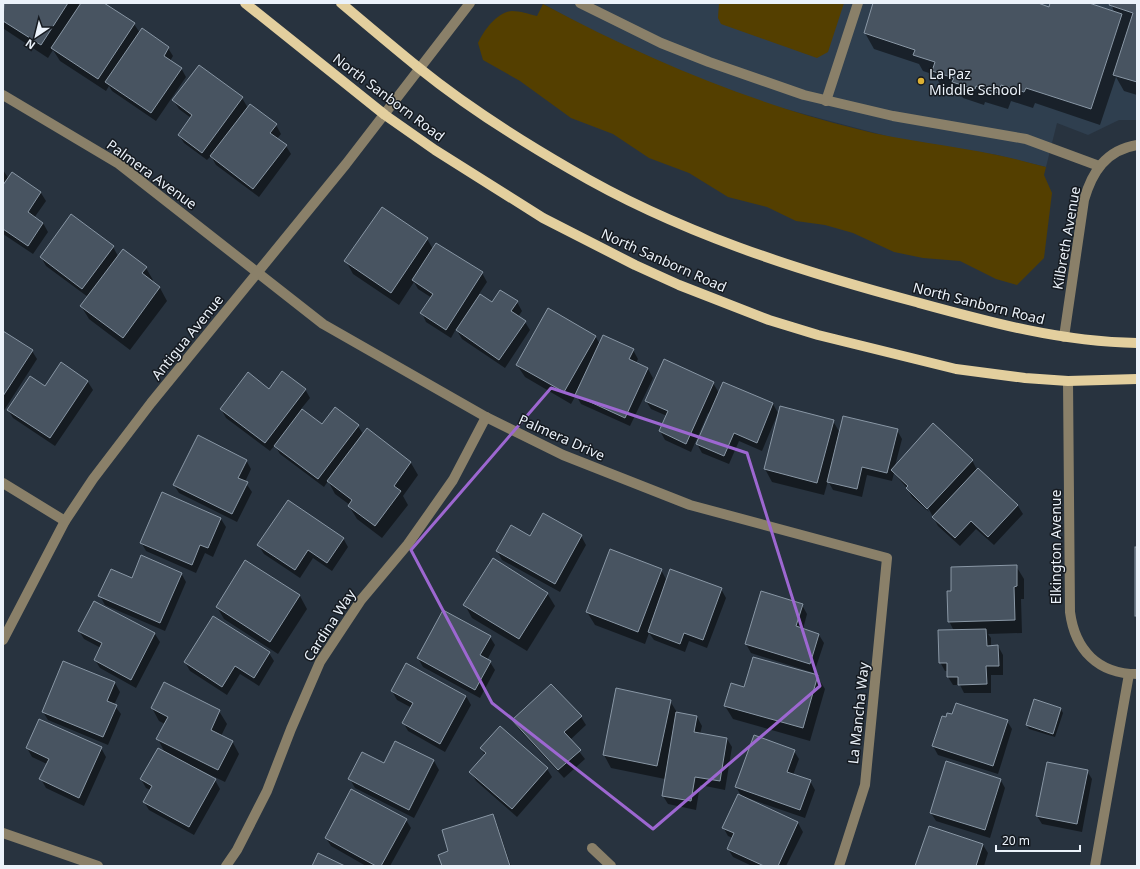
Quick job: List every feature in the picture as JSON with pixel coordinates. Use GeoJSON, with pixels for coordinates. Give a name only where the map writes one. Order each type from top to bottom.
{"type":"FeatureCollection","features":[{"type":"Feature","properties":{"kind":"main road","name":"North Sanborn Road"},"geometry":{"type":"LineString","coordinates":[[244,3],[257,11],[385,115],[435,150],[543,218],[635,265],[722,302],[818,335],[916,361],[993,375],[1068,381],[1137,379]]}},
{"type":"Feature","properties":{"kind":"main road","name":"North Sanborn Road"},"geometry":{"type":"LineString","coordinates":[[341,3],[420,69],[491,120],[571,170],[642,206],[711,237],[812,273],[986,321],[1064,337],[1137,343]]}},
{"type":"Feature","properties":{"kind":"street","name":"Antigua Avenue"},"geometry":{"type":"LineString","coordinates":[[3,640],[65,521],[124,438],[385,115],[470,3]]}},
{"type":"Feature","properties":{"kind":"street"},"geometry":{"type":"LineString","coordinates":[[580,3],[661,43],[765,82],[826,101],[893,116],[1010,135],[1043,144],[1099,166]]}},
{"type":"Feature","properties":{"kind":"street"},"geometry":{"type":"LineString","coordinates":[[826,101],[858,3]]}},
{"type":"Feature","properties":{"kind":"street","name":"Palmera Avenue"},"geometry":{"type":"LineString","coordinates":[[3,95],[119,164],[258,272]]}},
{"type":"Feature","properties":{"kind":"street","name":"Kilbreth Avenue"},"geometry":{"type":"LineString","coordinates":[[1064,337],[1084,200],[1093,175],[1099,166],[1112,153],[1137,145]]}},
{"type":"Feature","properties":{"kind":"street","name":"Palmera Drive"},"geometry":{"type":"LineString","coordinates":[[258,272],[323,324],[486,417],[563,455],[690,506],[887,558]]}},
{"type":"Feature","properties":{"kind":"street","name":"Elkington Avenue"},"geometry":{"type":"LineString","coordinates":[[1068,381],[1070,612],[1072,625],[1076,638],[1092,659],[1102,666],[1117,672],[1133,674]]}},
{"type":"Feature","properties":{"kind":"street","name":"Cardina Way"},"geometry":{"type":"LineString","coordinates":[[226,866],[237,850],[267,791],[290,729],[320,662],[361,600],[408,544],[453,480],[486,417]]}},
{"type":"Feature","properties":{"kind":"street"},"geometry":{"type":"LineString","coordinates":[[3,483],[65,521]]}},
{"type":"Feature","properties":{"kind":"street","name":"La Mancha Way"},"geometry":{"type":"LineString","coordinates":[[839,866],[865,785],[887,558]]}},
{"type":"Feature","properties":{"kind":"street"},"geometry":{"type":"LineString","coordinates":[[1095,866],[1133,674]]}},
{"type":"Feature","properties":{"kind":"street"},"geometry":{"type":"LineString","coordinates":[[3,833],[98,866]]}},
{"type":"Feature","properties":{"kind":"street"},"geometry":{"type":"LineString","coordinates":[[592,848],[611,866]]}},
{"type":"Feature","properties":{"kind":"highlighted area"},"geometry":{"type":"Polygon","coordinates":[[[551,388],[747,453],[820,686],[653,829],[492,703],[411,550],[551,388]]]}},
{"type":"Feature","properties":{"kind":"shaded area","name":"La Paz Middle School"},"geometry":{"type":"Polygon","coordinates":[[[541,3],[1137,3],[1137,120],[1119,120],[1088,135],[1057,123],[1046,167],[997,155],[894,138],[770,105],[682,72],[593,31],[541,3]]]}},
{"type":"Feature","properties":{"kind":"shaded area"},"geometry":{"type":"Polygon","coordinates":[[[719,3],[844,3],[828,52],[817,58],[721,24],[718,18],[719,3]]]}},
{"type":"Feature","properties":{"kind":"shaded area"},"geometry":{"type":"Polygon","coordinates":[[[543,4],[657,60],[735,91],[815,118],[874,133],[979,152],[1046,167],[1044,175],[1052,193],[1044,258],[1017,285],[996,279],[960,261],[923,258],[894,252],[853,233],[825,225],[796,221],[767,207],[728,197],[689,173],[649,158],[613,134],[571,118],[520,81],[483,60],[478,43],[487,27],[496,18],[506,12],[512,11],[537,16],[543,4]]]}},
{"type":"Feature","properties":{"kind":"building"},"geometry":{"type":"Polygon","coordinates":[[[4,3],[68,3],[41,45],[3,21],[4,3]]]}},
{"type":"Feature","properties":{"kind":"building"},"geometry":{"type":"Polygon","coordinates":[[[81,3],[104,3],[135,23],[98,79],[51,48],[81,3]]]}},
{"type":"Feature","properties":{"kind":"building"},"geometry":{"type":"Polygon","coordinates":[[[873,3],[1038,3],[1049,7],[1050,3],[1089,3],[1122,14],[1091,109],[1026,88],[1024,92],[1001,85],[998,93],[976,86],[975,89],[952,82],[954,78],[932,71],[935,62],[913,55],[915,50],[864,33],[873,3]]]}},
{"type":"Feature","properties":{"kind":"building"},"geometry":{"type":"Polygon","coordinates":[[[1110,3],[1137,3],[1137,82],[1113,75],[1133,13],[1109,5],[1110,3]]]}},
{"type":"Feature","properties":{"kind":"building"},"geometry":{"type":"Polygon","coordinates":[[[142,28],[169,47],[164,56],[182,68],[151,113],[105,82],[142,28]]]}},
{"type":"Feature","properties":{"kind":"building"},"geometry":{"type":"Polygon","coordinates":[[[199,65],[243,97],[202,153],[178,135],[192,115],[172,100],[199,65]]]}},
{"type":"Feature","properties":{"kind":"building"},"geometry":{"type":"Polygon","coordinates":[[[250,104],[277,124],[270,133],[287,145],[253,189],[210,156],[250,104]]]}},
{"type":"Feature","properties":{"kind":"building"},"geometry":{"type":"Polygon","coordinates":[[[12,172],[41,192],[28,212],[43,223],[28,246],[3,229],[3,185],[12,172]]]}},
{"type":"Feature","properties":{"kind":"building"},"geometry":{"type":"Polygon","coordinates":[[[382,207],[428,238],[391,293],[344,261],[382,207]]]}},
{"type":"Feature","properties":{"kind":"building"},"geometry":{"type":"Polygon","coordinates":[[[71,214],[114,246],[82,289],[40,257],[71,214]]]}},
{"type":"Feature","properties":{"kind":"building"},"geometry":{"type":"Polygon","coordinates":[[[436,243],[483,272],[446,330],[420,313],[433,294],[412,280],[436,243]]]}},
{"type":"Feature","properties":{"kind":"building"},"geometry":{"type":"Polygon","coordinates":[[[123,249],[147,267],[142,273],[160,287],[123,338],[80,306],[123,249]]]}},
{"type":"Feature","properties":{"kind":"building"},"geometry":{"type":"Polygon","coordinates":[[[500,290],[518,301],[511,311],[526,321],[499,360],[456,330],[480,294],[492,302],[500,290]]]}},
{"type":"Feature","properties":{"kind":"building"},"geometry":{"type":"Polygon","coordinates":[[[548,308],[596,336],[564,392],[516,365],[548,308]]]}},
{"type":"Feature","properties":{"kind":"building"},"geometry":{"type":"Polygon","coordinates":[[[3,331],[33,350],[3,396],[3,331]]]}},
{"type":"Feature","properties":{"kind":"building"},"geometry":{"type":"Polygon","coordinates":[[[603,335],[634,349],[629,359],[648,368],[625,418],[575,395],[603,335]]]}},
{"type":"Feature","properties":{"kind":"building"},"geometry":{"type":"Polygon","coordinates":[[[664,359],[714,382],[686,444],[659,431],[668,411],[645,401],[664,359]]]}},
{"type":"Feature","properties":{"kind":"building"},"geometry":{"type":"Polygon","coordinates":[[[61,362],[88,381],[50,438],[7,410],[30,376],[45,386],[61,362]]]}},
{"type":"Feature","properties":{"kind":"building"},"geometry":{"type":"Polygon","coordinates":[[[282,371],[306,389],[265,443],[220,409],[248,372],[269,389],[282,371]]]}},
{"type":"Feature","properties":{"kind":"building"},"geometry":{"type":"Polygon","coordinates":[[[723,382],[773,403],[757,443],[734,433],[724,456],[696,444],[723,382]]]}},
{"type":"Feature","properties":{"kind":"building"},"geometry":{"type":"Polygon","coordinates":[[[780,406],[834,420],[817,483],[764,469],[780,406]]]}},
{"type":"Feature","properties":{"kind":"building"},"geometry":{"type":"Polygon","coordinates":[[[335,407],[359,425],[318,479],[274,446],[302,409],[322,424],[335,407]]]}},
{"type":"Feature","properties":{"kind":"building"},"geometry":{"type":"Polygon","coordinates":[[[843,416],[898,429],[887,473],[862,467],[857,489],[827,482],[843,416]]]}},
{"type":"Feature","properties":{"kind":"building"},"geometry":{"type":"Polygon","coordinates":[[[933,423],[973,460],[927,509],[906,488],[908,486],[891,470],[933,423]]]}},
{"type":"Feature","properties":{"kind":"building"},"geometry":{"type":"Polygon","coordinates":[[[367,428],[411,462],[394,486],[401,491],[375,526],[348,506],[352,500],[327,481],[367,428]]]}},
{"type":"Feature","properties":{"kind":"building"},"geometry":{"type":"Polygon","coordinates":[[[198,435],[247,460],[238,478],[248,482],[232,514],[173,485],[198,435]]]}},
{"type":"Feature","properties":{"kind":"building"},"geometry":{"type":"Polygon","coordinates":[[[978,468],[1018,505],[988,537],[971,521],[955,538],[932,517],[978,468]]]}},
{"type":"Feature","properties":{"kind":"building"},"geometry":{"type":"Polygon","coordinates":[[[162,492],[221,518],[208,548],[200,545],[192,565],[140,543],[162,492]]]}},
{"type":"Feature","properties":{"kind":"building"},"geometry":{"type":"Polygon","coordinates":[[[288,500],[344,538],[327,563],[308,550],[295,570],[257,545],[288,500]]]}},
{"type":"Feature","properties":{"kind":"building"},"geometry":{"type":"Polygon","coordinates":[[[543,513],[582,535],[555,584],[496,551],[511,525],[530,536],[543,513]]]}},
{"type":"Feature","properties":{"kind":"building"},"geometry":{"type":"Polygon","coordinates":[[[1135,547],[1137,547],[1137,616],[1135,616],[1135,547]]]}},
{"type":"Feature","properties":{"kind":"building"},"geometry":{"type":"Polygon","coordinates":[[[610,549],[662,569],[638,632],[586,612],[610,549]]]}},
{"type":"Feature","properties":{"kind":"building"},"geometry":{"type":"Polygon","coordinates":[[[141,555],[182,573],[160,623],[98,596],[111,569],[132,578],[141,555]]]}},
{"type":"Feature","properties":{"kind":"building"},"geometry":{"type":"Polygon","coordinates":[[[493,558],[548,593],[519,639],[463,605],[493,558]]]}},
{"type":"Feature","properties":{"kind":"building"},"geometry":{"type":"Polygon","coordinates":[[[245,560],[300,595],[270,642],[216,607],[245,560]]]}},
{"type":"Feature","properties":{"kind":"building"},"geometry":{"type":"Polygon","coordinates":[[[1017,565],[1017,586],[1014,587],[1015,620],[948,622],[947,591],[951,591],[951,567],[1017,565]]]}},
{"type":"Feature","properties":{"kind":"building"},"geometry":{"type":"Polygon","coordinates":[[[670,569],[722,588],[703,640],[684,633],[680,644],[648,632],[670,569]]]}},
{"type":"Feature","properties":{"kind":"building"},"geometry":{"type":"Polygon","coordinates":[[[761,591],[803,604],[796,626],[819,634],[810,664],[745,644],[761,591]]]}},
{"type":"Feature","properties":{"kind":"building"},"geometry":{"type":"Polygon","coordinates":[[[94,601],[155,633],[131,680],[94,660],[102,643],[78,631],[94,601]]]}},
{"type":"Feature","properties":{"kind":"building"},"geometry":{"type":"Polygon","coordinates":[[[443,610],[491,636],[480,655],[491,661],[475,690],[417,658],[443,610]]]}},
{"type":"Feature","properties":{"kind":"building"},"geometry":{"type":"Polygon","coordinates":[[[213,616],[270,652],[254,678],[235,666],[222,687],[184,662],[213,616]]]}},
{"type":"Feature","properties":{"kind":"building"},"geometry":{"type":"Polygon","coordinates":[[[986,629],[987,646],[998,645],[999,666],[986,666],[987,684],[958,685],[958,677],[947,677],[947,663],[939,663],[938,630],[986,629]]]}},
{"type":"Feature","properties":{"kind":"building"},"geometry":{"type":"Polygon","coordinates":[[[753,657],[818,675],[803,728],[724,706],[731,683],[744,687],[753,657]]]}},
{"type":"Feature","properties":{"kind":"building"},"geometry":{"type":"Polygon","coordinates":[[[63,661],[115,682],[107,701],[117,705],[103,737],[42,712],[63,661]]]}},
{"type":"Feature","properties":{"kind":"building"},"geometry":{"type":"Polygon","coordinates":[[[406,663],[466,696],[440,744],[402,723],[413,703],[391,691],[406,663]]]}},
{"type":"Feature","properties":{"kind":"building"},"geometry":{"type":"Polygon","coordinates":[[[164,682],[220,710],[211,730],[233,741],[218,770],[156,739],[168,717],[151,708],[164,682]]]}},
{"type":"Feature","properties":{"kind":"building"},"geometry":{"type":"Polygon","coordinates":[[[551,684],[582,716],[564,732],[581,750],[558,770],[512,720],[551,684]]]}},
{"type":"Feature","properties":{"kind":"building"},"geometry":{"type":"Polygon","coordinates":[[[616,688],[671,700],[657,766],[603,755],[616,688]]]}},
{"type":"Feature","properties":{"kind":"building"},"geometry":{"type":"Polygon","coordinates":[[[1034,699],[1061,708],[1053,734],[1026,725],[1034,699]]]}},
{"type":"Feature","properties":{"kind":"building"},"geometry":{"type":"Polygon","coordinates":[[[956,703],[1008,720],[993,766],[932,746],[942,716],[946,717],[947,713],[952,714],[956,703]]]}},
{"type":"Feature","properties":{"kind":"building"},"geometry":{"type":"Polygon","coordinates":[[[676,712],[697,716],[694,732],[727,738],[720,781],[695,777],[691,801],[662,796],[676,712]]]}},
{"type":"Feature","properties":{"kind":"building"},"geometry":{"type":"Polygon","coordinates":[[[39,719],[102,747],[79,798],[39,779],[49,759],[26,748],[39,719]]]}},
{"type":"Feature","properties":{"kind":"building"},"geometry":{"type":"Polygon","coordinates":[[[500,726],[548,768],[512,809],[469,772],[486,753],[480,748],[500,726]]]}},
{"type":"Feature","properties":{"kind":"building"},"geometry":{"type":"Polygon","coordinates":[[[754,735],[795,750],[787,772],[811,780],[800,810],[735,787],[754,735]]]}},
{"type":"Feature","properties":{"kind":"building"},"geometry":{"type":"Polygon","coordinates":[[[395,741],[434,760],[409,810],[348,779],[362,752],[384,763],[395,741]]]}},
{"type":"Feature","properties":{"kind":"building"},"geometry":{"type":"Polygon","coordinates":[[[158,748],[216,779],[189,827],[143,802],[152,786],[140,779],[158,748]]]}},
{"type":"Feature","properties":{"kind":"building"},"geometry":{"type":"Polygon","coordinates":[[[946,761],[1001,779],[985,830],[930,813],[946,761]]]}},
{"type":"Feature","properties":{"kind":"building"},"geometry":{"type":"Polygon","coordinates":[[[1047,762],[1088,770],[1077,824],[1036,816],[1047,762]]]}},
{"type":"Feature","properties":{"kind":"building"},"geometry":{"type":"Polygon","coordinates":[[[351,789],[407,819],[381,866],[376,866],[325,838],[351,789]]]}},
{"type":"Feature","properties":{"kind":"building"},"geometry":{"type":"Polygon","coordinates":[[[738,794],[798,822],[778,866],[764,866],[727,849],[734,833],[722,828],[738,794]]]}},
{"type":"Feature","properties":{"kind":"building"},"geometry":{"type":"Polygon","coordinates":[[[493,814],[510,866],[442,866],[438,855],[448,851],[442,830],[493,814]]]}},
{"type":"Feature","properties":{"kind":"building"},"geometry":{"type":"Polygon","coordinates":[[[929,826],[983,844],[976,866],[915,866],[929,826]]]}},
{"type":"Feature","properties":{"kind":"building"},"geometry":{"type":"Polygon","coordinates":[[[318,853],[345,866],[312,866],[318,853]]]}},
{"type":"Feature","properties":{"kind":"place","name":"La Paz Middle School"},"geometry":{"type":"Point","coordinates":[921,81]}}]}
